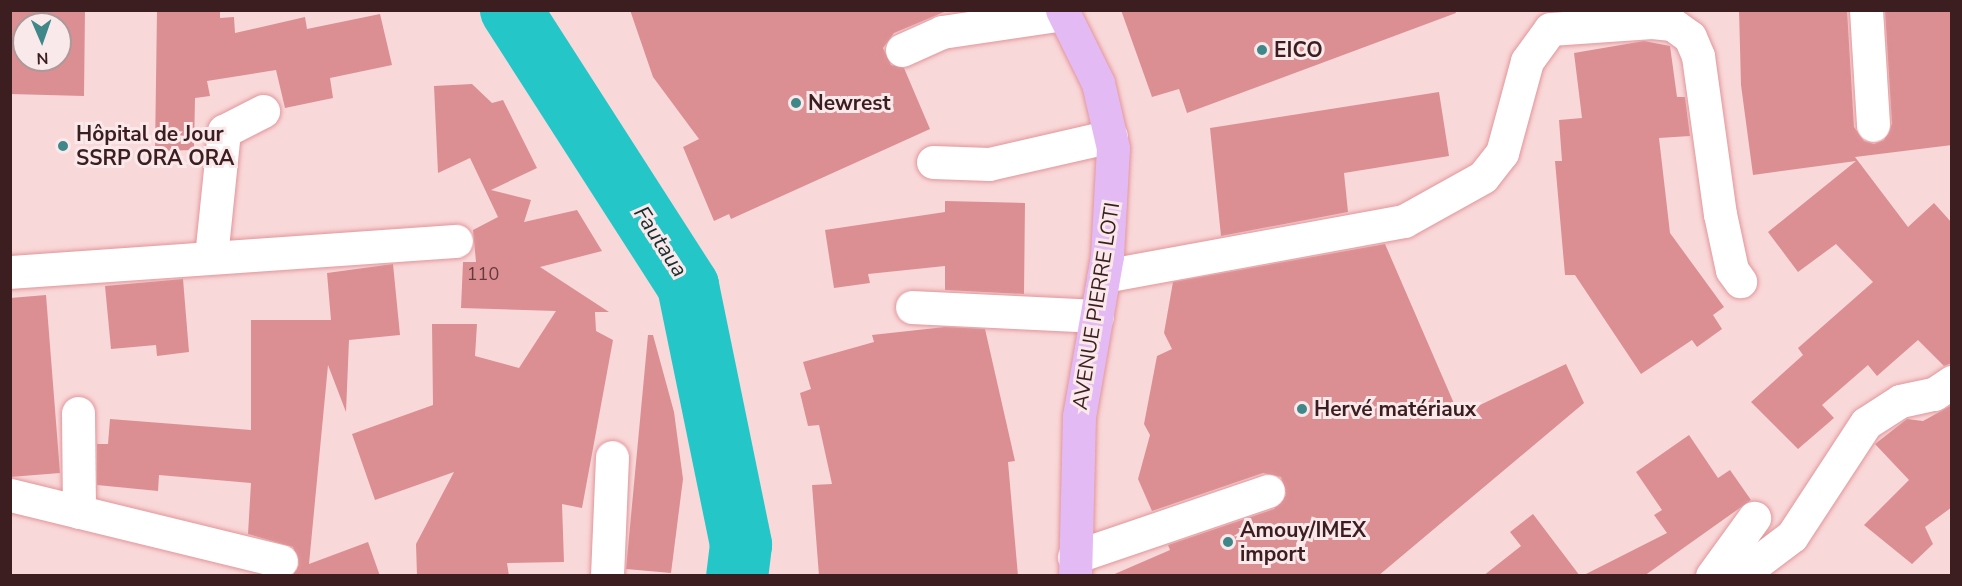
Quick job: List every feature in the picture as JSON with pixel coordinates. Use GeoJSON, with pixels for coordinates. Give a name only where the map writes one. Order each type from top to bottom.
{"type":"FeatureCollection","features":[{"type":"Feature","properties":{"kind":"main road","name":"AVENUE PIERRE LOTI"},"geometry":{"type":"LineString","coordinates":[[1063,12],[1098,83],[1111,136],[1113,193],[1104,276],[1079,416],[1074,566]]}},
{"type":"Feature","properties":{"kind":"street"},"geometry":{"type":"LineString","coordinates":[[1866,10],[1873,125]]}},
{"type":"Feature","properties":{"kind":"street"},"geometry":{"type":"LineString","coordinates":[[902,50],[942,32],[1063,12]]}},
{"type":"Feature","properties":{"kind":"street"},"geometry":{"type":"LineString","coordinates":[[1104,276],[1404,221],[1484,177],[1502,153],[1527,62],[1550,29],[1652,22],[1672,24],[1690,37],[1698,56],[1720,214],[1732,270],[1740,281]]}},
{"type":"Feature","properties":{"kind":"street"},"geometry":{"type":"LineString","coordinates":[[212,257],[224,131],[263,111]]}},
{"type":"Feature","properties":{"kind":"street"},"geometry":{"type":"LineString","coordinates":[[933,162],[989,164],[1111,136]]}},
{"type":"Feature","properties":{"kind":"street"},"geometry":{"type":"LineString","coordinates":[[10,272],[456,242]]}},
{"type":"Feature","properties":{"kind":"street"},"geometry":{"type":"LineString","coordinates":[[912,307],[1097,316]]}},
{"type":"Feature","properties":{"kind":"street"},"geometry":{"type":"LineString","coordinates":[[1739,576],[1792,536],[1866,423],[1900,401],[1934,394],[1952,382]]}},
{"type":"Feature","properties":{"kind":"street"},"geometry":{"type":"LineString","coordinates":[[78,413],[79,512]]}},
{"type":"Feature","properties":{"kind":"street"},"geometry":{"type":"LineString","coordinates":[[607,576],[612,457]]}},
{"type":"Feature","properties":{"kind":"street"},"geometry":{"type":"LineString","coordinates":[[1074,566],[1268,491]]}},
{"type":"Feature","properties":{"kind":"street"},"geometry":{"type":"LineString","coordinates":[[10,495],[281,561]]}},
{"type":"Feature","properties":{"kind":"street"},"geometry":{"type":"LineString","coordinates":[[1712,576],[1754,518]]}},
{"type":"Feature","properties":{"kind":"building"},"geometry":{"type":"Polygon","coordinates":[[[10,10],[85,10],[84,96],[10,94],[10,10]]]}},
{"type":"Feature","properties":{"kind":"building"},"geometry":{"type":"Polygon","coordinates":[[[157,10],[220,10],[220,18],[234,17],[235,33],[305,17],[307,29],[380,14],[392,65],[330,78],[333,98],[285,108],[276,70],[207,81],[210,96],[195,98],[194,150],[155,151],[157,10]]]}},
{"type":"Feature","properties":{"kind":"building","name":"Newrest"},"geometry":{"type":"Polygon","coordinates":[[[630,10],[949,10],[894,33],[883,48],[891,65],[904,68],[930,129],[731,219],[729,214],[714,221],[683,147],[699,139],[653,77],[630,10]]]}},
{"type":"Feature","properties":{"kind":"building","name":"EICO"},"geometry":{"type":"Polygon","coordinates":[[[1121,10],[1455,10],[1456,13],[1187,113],[1179,89],[1152,97],[1121,10]]]}},
{"type":"Feature","properties":{"kind":"building"},"geometry":{"type":"Polygon","coordinates":[[[1739,10],[1847,10],[1854,127],[1864,141],[1874,144],[1884,140],[1892,124],[1885,10],[1952,10],[1952,145],[1855,157],[1908,227],[1934,203],[1952,223],[1952,363],[1944,366],[1918,340],[1877,376],[1868,365],[1822,405],[1834,418],[1798,449],[1751,402],[1803,355],[1798,348],[1873,282],[1836,244],[1798,272],[1768,232],[1856,161],[1753,175],[1741,85],[1739,10]]]}},
{"type":"Feature","properties":{"kind":"building"},"geometry":{"type":"Polygon","coordinates":[[[1644,41],[1670,46],[1677,97],[1685,97],[1690,136],[1659,138],[1670,233],[1724,307],[1713,315],[1722,329],[1697,347],[1692,340],[1641,374],[1575,275],[1565,275],[1555,161],[1562,161],[1559,120],[1582,118],[1574,53],[1644,41]]]}},
{"type":"Feature","properties":{"kind":"building"},"geometry":{"type":"Polygon","coordinates":[[[472,84],[492,103],[503,100],[537,168],[491,190],[531,200],[524,222],[577,210],[602,251],[540,267],[609,312],[595,312],[596,331],[613,340],[582,508],[562,504],[564,562],[507,563],[509,576],[417,576],[416,544],[454,472],[375,500],[352,434],[433,405],[432,324],[477,324],[475,356],[519,368],[556,311],[461,308],[463,262],[476,262],[473,230],[498,217],[470,158],[438,173],[434,86],[472,84]]]}},
{"type":"Feature","properties":{"kind":"building"},"geometry":{"type":"Polygon","coordinates":[[[1439,92],[1449,156],[1344,173],[1348,212],[1221,236],[1210,128],[1439,92]]]}},
{"type":"Feature","properties":{"kind":"building"},"geometry":{"type":"Polygon","coordinates":[[[945,201],[1025,203],[1024,294],[945,290],[945,266],[868,274],[870,283],[834,288],[825,230],[945,212],[945,201]]]}},
{"type":"Feature","properties":{"kind":"building","name":"Hervé matériaux"},"geometry":{"type":"Polygon","coordinates":[[[1385,244],[1459,415],[1566,364],[1584,403],[1378,576],[1110,576],[1170,550],[1168,545],[1274,509],[1286,495],[1281,477],[1263,473],[1152,511],[1138,479],[1150,435],[1144,424],[1157,356],[1172,349],[1164,333],[1173,282],[1385,244]]]}},
{"type":"Feature","properties":{"kind":"building"},"geometry":{"type":"Polygon","coordinates":[[[393,264],[400,335],[349,340],[346,412],[328,365],[309,564],[368,542],[380,576],[292,576],[299,565],[293,547],[248,534],[251,483],[159,475],[158,491],[97,485],[97,444],[108,444],[110,419],[251,430],[251,320],[331,320],[327,273],[393,264]]]}},
{"type":"Feature","properties":{"kind":"building"},"geometry":{"type":"Polygon","coordinates":[[[183,279],[189,352],[157,356],[156,345],[111,349],[105,286],[183,279]]]}},
{"type":"Feature","properties":{"kind":"building"},"geometry":{"type":"Polygon","coordinates":[[[46,295],[60,473],[10,477],[10,298],[46,295]]]}},
{"type":"Feature","properties":{"kind":"building"},"geometry":{"type":"Polygon","coordinates":[[[945,327],[985,329],[1015,461],[1008,462],[1018,576],[819,576],[812,485],[832,484],[819,425],[808,426],[800,393],[811,389],[803,362],[874,342],[872,335],[945,327]]]}},
{"type":"Feature","properties":{"kind":"building"},"geometry":{"type":"Polygon","coordinates":[[[648,335],[653,335],[674,412],[683,479],[671,573],[626,569],[648,335]]]}},
{"type":"Feature","properties":{"kind":"building"},"geometry":{"type":"Polygon","coordinates":[[[1952,405],[1952,507],[1925,527],[1933,544],[1912,564],[1864,525],[1909,480],[1875,444],[1907,419],[1923,421],[1952,405]]]}},
{"type":"Feature","properties":{"kind":"building"},"geometry":{"type":"Polygon","coordinates":[[[1689,435],[1718,478],[1730,470],[1751,500],[1644,576],[1582,576],[1667,533],[1654,515],[1662,510],[1636,472],[1689,435]]]}},
{"type":"Feature","properties":{"kind":"building"},"geometry":{"type":"Polygon","coordinates":[[[1533,514],[1580,576],[1483,576],[1521,546],[1510,532],[1533,514]]]}},
{"type":"Feature","properties":{"kind":"waterway","name":"Fautaua"},"geometry":{"type":"LineString","coordinates":[[511,10],[688,286],[741,545],[737,576]]}},
{"type":"Feature","properties":{"kind":"place","name":"EICO"},"geometry":{"type":"Point","coordinates":[1262,50]}},
{"type":"Feature","properties":{"kind":"place","name":"Newrest"},"geometry":{"type":"Point","coordinates":[796,103]}},
{"type":"Feature","properties":{"kind":"place","name":"Hôpital de Jour SSRP ORA ORA"},"geometry":{"type":"Point","coordinates":[63,146]}},
{"type":"Feature","properties":{"kind":"place","name":"Hervé matériaux"},"geometry":{"type":"Point","coordinates":[1302,409]}},
{"type":"Feature","properties":{"kind":"place","name":"Amouy/IMEX import"},"geometry":{"type":"Point","coordinates":[1228,542]}}]}
